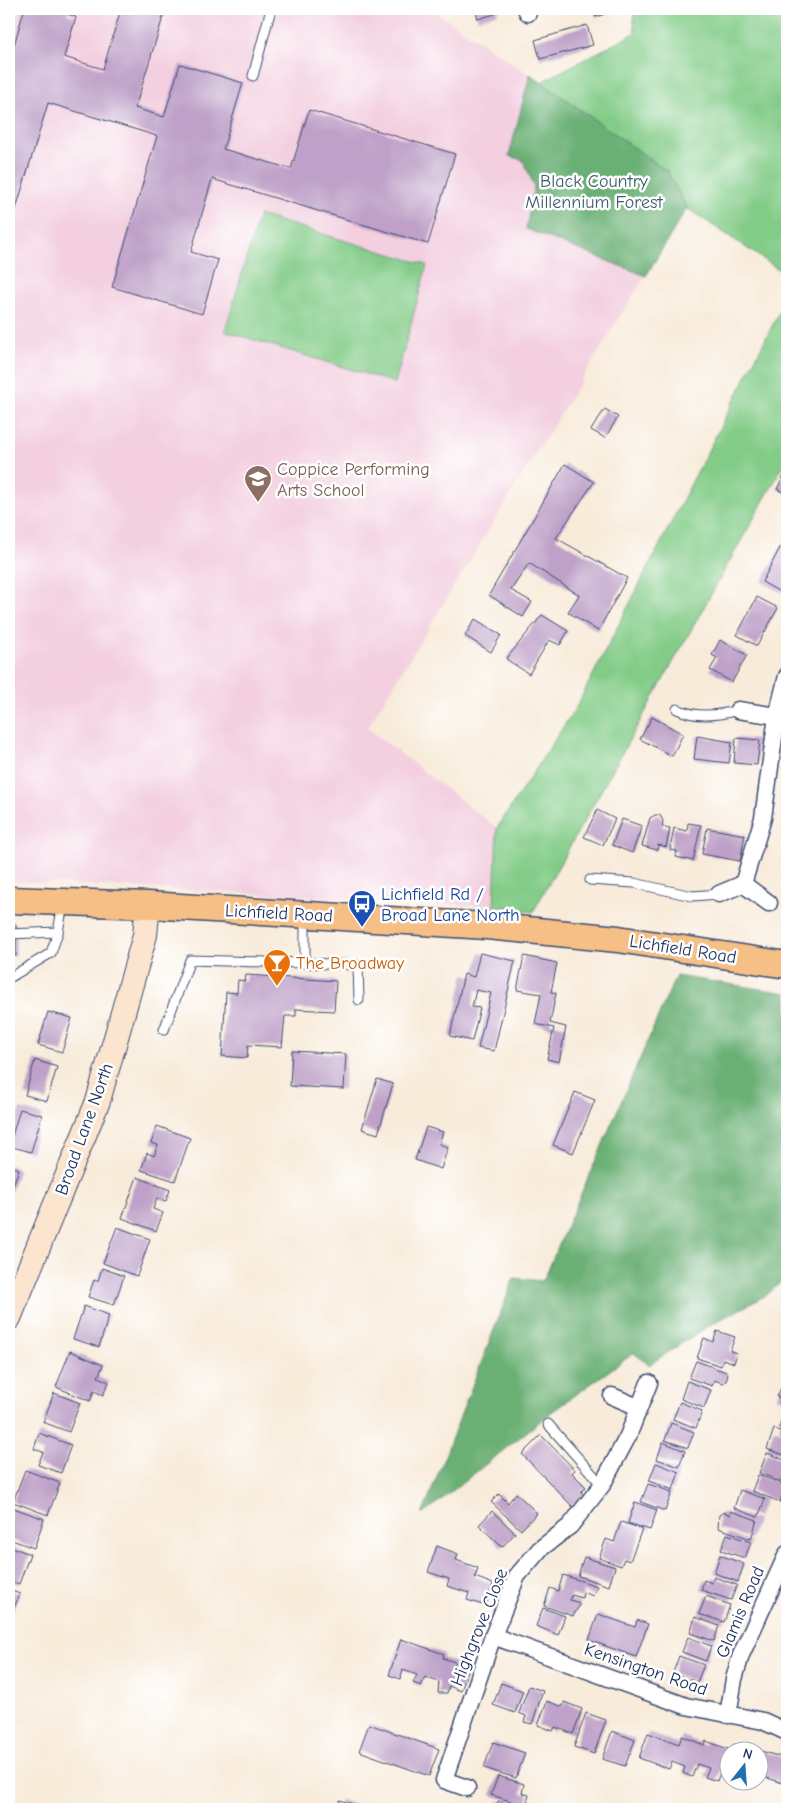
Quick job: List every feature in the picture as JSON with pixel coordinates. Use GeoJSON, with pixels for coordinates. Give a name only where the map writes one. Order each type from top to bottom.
{"type":"FeatureCollection","features":[{"type":"Feature","properties":{"kind":"main road","name":"Lichfield Road"},"geometry":{"type":"LineString","coordinates":[[9,900],[148,905],[487,926],[618,939],[787,965]]}},
{"type":"Feature","properties":{"kind":"street"},"geometry":{"type":"LineString","coordinates":[[743,884],[762,818],[777,716],[787,676]]}},
{"type":"Feature","properties":{"kind":"street"},"geometry":{"type":"LineString","coordinates":[[738,710],[777,716]]}},
{"type":"Feature","properties":{"kind":"street"},"geometry":{"type":"LineString","coordinates":[[719,894],[743,884]]}},
{"type":"Feature","properties":{"kind":"street"},"geometry":{"type":"LineString","coordinates":[[743,884],[769,903]]}},
{"type":"Feature","properties":{"kind":"street","name":"Broad Lane North"},"geometry":{"type":"LineString","coordinates":[[9,1318],[98,1101],[146,935],[148,905]]}},
{"type":"Feature","properties":{"kind":"street","name":"Highgrove Close"},"geometry":{"type":"LineString","coordinates":[[467,1788],[444,1780],[517,1576],[540,1549],[570,1526],[602,1485],[628,1436],[649,1382]]}},
{"type":"Feature","properties":{"kind":"street"},"geometry":{"type":"LineString","coordinates":[[612,1396],[638,1408]]}},
{"type":"Feature","properties":{"kind":"street","name":"Glamis Road"},"geometry":{"type":"LineString","coordinates":[[728,1716],[734,1679],[741,1655],[787,1554]]}},
{"type":"Feature","properties":{"kind":"street","name":"Kensington Road"},"geometry":{"type":"LineString","coordinates":[[494,1636],[686,1706],[728,1716],[762,1721],[787,1732]]}},
{"type":"Feature","properties":{"kind":"lane"},"geometry":{"type":"LineString","coordinates":[[253,76],[271,9]]}},
{"type":"Feature","properties":{"kind":"lane"},"geometry":{"type":"LineString","coordinates":[[677,708],[688,714],[708,715],[738,710]]}},
{"type":"Feature","properties":{"kind":"lane"},"geometry":{"type":"LineString","coordinates":[[590,880],[634,883],[692,896],[719,894]]}},
{"type":"Feature","properties":{"kind":"lane"},"geometry":{"type":"LineString","coordinates":[[9,978],[51,953],[58,932],[63,901]]}},
{"type":"Feature","properties":{"kind":"lane"},"geometry":{"type":"LineString","coordinates":[[305,914],[305,963]]}},
{"type":"Feature","properties":{"kind":"lane"},"geometry":{"type":"LineString","coordinates":[[9,934],[58,932]]}},
{"type":"Feature","properties":{"kind":"lane"},"geometry":{"type":"LineString","coordinates":[[164,1030],[190,960],[358,965],[359,1000]]}},
{"type":"Feature","properties":{"kind":"lane"},"geometry":{"type":"LineString","coordinates":[[548,1424],[602,1485]]}},
{"type":"Feature","properties":{"kind":"shaded area","name":"Coppice Performing Arts School"},"geometry":{"type":"Polygon","coordinates":[[[9,9],[431,9],[541,82],[687,208],[367,728],[497,828],[494,906],[9,881],[9,9]]]}},
{"type":"Feature","properties":{"kind":"green space"},"geometry":{"type":"Polygon","coordinates":[[[633,9],[787,9],[787,275],[687,208],[667,171],[541,82],[635,33],[633,9]]]}},
{"type":"Feature","properties":{"kind":"green space","name":"Black Country Millennium Forest"},"geometry":{"type":"Polygon","coordinates":[[[530,74],[667,171],[687,208],[646,276],[526,229],[534,186],[523,160],[509,156],[530,74]]]}},
{"type":"Feature","properties":{"kind":"green space"},"geometry":{"type":"Polygon","coordinates":[[[259,215],[427,265],[395,383],[225,331],[259,215]]]}},
{"type":"Feature","properties":{"kind":"green space"},"geometry":{"type":"Polygon","coordinates":[[[787,297],[787,459],[533,912],[494,906],[497,828],[577,706],[787,297]]]}},
{"type":"Feature","properties":{"kind":"green space"},"geometry":{"type":"Polygon","coordinates":[[[676,976],[787,993],[787,1276],[767,1295],[710,1325],[649,1365],[634,1353],[553,1411],[422,1515],[514,1278],[543,1281],[676,976]]]}},
{"type":"Feature","properties":{"kind":"building"},"geometry":{"type":"Polygon","coordinates":[[[20,9],[69,9],[67,14],[76,17],[64,57],[103,69],[121,9],[185,9],[179,14],[164,14],[135,108],[164,117],[180,64],[243,83],[223,149],[291,169],[309,110],[455,154],[428,244],[212,179],[191,252],[218,260],[202,314],[112,287],[157,136],[48,103],[9,232],[9,63],[24,10],[20,9]]]}},
{"type":"Feature","properties":{"kind":"building"},"geometry":{"type":"Polygon","coordinates":[[[475,9],[496,9],[498,13],[478,19],[475,9]]]}},
{"type":"Feature","properties":{"kind":"building"},"geometry":{"type":"Polygon","coordinates":[[[593,9],[616,9],[616,10],[596,17],[593,9]]]}},
{"type":"Feature","properties":{"kind":"building"},"geometry":{"type":"Polygon","coordinates":[[[587,25],[593,45],[540,59],[535,40],[587,25]]]}},
{"type":"Feature","properties":{"kind":"building"},"geometry":{"type":"Polygon","coordinates":[[[605,409],[618,417],[605,438],[591,430],[605,409]]]}},
{"type":"Feature","properties":{"kind":"building"},"geometry":{"type":"Polygon","coordinates":[[[565,464],[594,482],[556,538],[627,578],[598,631],[568,612],[579,595],[529,563],[511,590],[532,602],[523,617],[489,595],[565,464]]]}},
{"type":"Feature","properties":{"kind":"building"},"geometry":{"type":"Polygon","coordinates":[[[787,470],[787,494],[777,489],[787,470]]]}},
{"type":"Feature","properties":{"kind":"building"},"geometry":{"type":"Polygon","coordinates":[[[782,544],[787,546],[787,582],[782,593],[762,582],[782,544]]]}},
{"type":"Feature","properties":{"kind":"building"},"geometry":{"type":"Polygon","coordinates":[[[757,597],[778,608],[757,646],[737,635],[757,597]]]}},
{"type":"Feature","properties":{"kind":"building"},"geometry":{"type":"Polygon","coordinates":[[[542,615],[568,631],[560,645],[549,640],[529,674],[506,659],[542,615]]]}},
{"type":"Feature","properties":{"kind":"building"},"geometry":{"type":"Polygon","coordinates":[[[475,619],[501,635],[491,652],[465,636],[475,619]]]}},
{"type":"Feature","properties":{"kind":"building"},"geometry":{"type":"Polygon","coordinates":[[[720,640],[747,655],[732,682],[710,670],[717,658],[712,655],[720,640]]]}},
{"type":"Feature","properties":{"kind":"building"},"geometry":{"type":"Polygon","coordinates":[[[652,717],[683,734],[672,756],[640,739],[652,717]]]}},
{"type":"Feature","properties":{"kind":"building"},"geometry":{"type":"Polygon","coordinates":[[[697,736],[732,742],[729,763],[694,759],[697,736]]]}},
{"type":"Feature","properties":{"kind":"building"},"geometry":{"type":"Polygon","coordinates":[[[736,738],[760,740],[757,765],[734,763],[736,738]]]}},
{"type":"Feature","properties":{"kind":"building"},"geometry":{"type":"Polygon","coordinates":[[[597,810],[615,819],[603,845],[584,837],[597,810]]]}},
{"type":"Feature","properties":{"kind":"building"},"geometry":{"type":"Polygon","coordinates":[[[660,815],[663,821],[662,827],[670,828],[666,847],[658,845],[657,850],[642,846],[650,818],[660,815]]]}},
{"type":"Feature","properties":{"kind":"building"},"geometry":{"type":"Polygon","coordinates":[[[622,819],[642,826],[632,853],[612,845],[622,819]]]}},
{"type":"Feature","properties":{"kind":"building"},"geometry":{"type":"Polygon","coordinates":[[[688,823],[701,825],[693,861],[676,857],[677,851],[670,850],[674,828],[687,831],[688,823]]]}},
{"type":"Feature","properties":{"kind":"building"},"geometry":{"type":"Polygon","coordinates":[[[707,828],[745,835],[740,861],[702,854],[707,828]]]}},
{"type":"Feature","properties":{"kind":"building"},"geometry":{"type":"Polygon","coordinates":[[[9,924],[16,924],[16,956],[9,955],[9,924]]]}},
{"type":"Feature","properties":{"kind":"building"},"geometry":{"type":"Polygon","coordinates":[[[480,953],[515,961],[494,1051],[478,1048],[491,993],[476,990],[472,1007],[480,1008],[472,1041],[450,1036],[464,974],[474,977],[480,953]]]}},
{"type":"Feature","properties":{"kind":"building"},"geometry":{"type":"Polygon","coordinates":[[[524,956],[557,963],[551,992],[556,993],[550,1023],[566,1027],[559,1062],[547,1059],[554,1028],[535,1024],[541,994],[517,990],[524,956]]]}},
{"type":"Feature","properties":{"kind":"building"},"geometry":{"type":"Polygon","coordinates":[[[246,975],[336,981],[334,1011],[296,1009],[296,1016],[285,1016],[282,1047],[248,1045],[247,1058],[222,1056],[226,992],[237,993],[238,980],[245,981],[246,975]]]}},
{"type":"Feature","properties":{"kind":"building"},"geometry":{"type":"Polygon","coordinates":[[[48,1012],[72,1018],[62,1052],[38,1045],[48,1012]]]}},
{"type":"Feature","properties":{"kind":"building"},"geometry":{"type":"Polygon","coordinates":[[[292,1051],[346,1054],[344,1089],[290,1086],[292,1051]]]}},
{"type":"Feature","properties":{"kind":"building"},"geometry":{"type":"Polygon","coordinates":[[[35,1060],[57,1067],[47,1101],[25,1095],[35,1060]]]}},
{"type":"Feature","properties":{"kind":"building"},"geometry":{"type":"Polygon","coordinates":[[[377,1079],[393,1084],[378,1134],[362,1129],[377,1079]]]}},
{"type":"Feature","properties":{"kind":"building"},"geometry":{"type":"Polygon","coordinates":[[[575,1092],[595,1100],[573,1153],[553,1145],[575,1092]]]}},
{"type":"Feature","properties":{"kind":"building"},"geometry":{"type":"Polygon","coordinates":[[[20,1109],[42,1115],[31,1152],[9,1146],[20,1109]]]}},
{"type":"Feature","properties":{"kind":"building"},"geometry":{"type":"Polygon","coordinates":[[[157,1126],[190,1138],[175,1181],[141,1170],[147,1153],[154,1156],[158,1145],[151,1143],[157,1126]]]}},
{"type":"Feature","properties":{"kind":"building"},"geometry":{"type":"Polygon","coordinates":[[[426,1127],[443,1132],[439,1144],[448,1147],[441,1169],[415,1160],[426,1127]]]}},
{"type":"Feature","properties":{"kind":"building"},"geometry":{"type":"Polygon","coordinates":[[[9,1165],[19,1169],[9,1196],[9,1165]]]}},
{"type":"Feature","properties":{"kind":"building"},"geometry":{"type":"Polygon","coordinates":[[[137,1177],[170,1190],[166,1201],[157,1198],[153,1209],[163,1213],[156,1231],[122,1218],[137,1177]]]}},
{"type":"Feature","properties":{"kind":"building"},"geometry":{"type":"Polygon","coordinates":[[[117,1227],[150,1239],[137,1276],[103,1263],[117,1227]]]}},
{"type":"Feature","properties":{"kind":"building"},"geometry":{"type":"Polygon","coordinates":[[[102,1268],[124,1276],[114,1305],[88,1297],[94,1280],[98,1281],[102,1268]]]}},
{"type":"Feature","properties":{"kind":"building"},"geometry":{"type":"Polygon","coordinates":[[[84,1306],[109,1315],[99,1347],[73,1339],[84,1306]]]}},
{"type":"Feature","properties":{"kind":"building"},"geometry":{"type":"Polygon","coordinates":[[[717,1331],[735,1337],[730,1351],[737,1353],[734,1363],[723,1359],[721,1366],[697,1358],[704,1338],[713,1342],[717,1331]]]}},
{"type":"Feature","properties":{"kind":"building"},"geometry":{"type":"Polygon","coordinates":[[[70,1351],[103,1365],[98,1377],[109,1382],[103,1395],[94,1391],[90,1401],[56,1387],[70,1351]]]}},
{"type":"Feature","properties":{"kind":"building"},"geometry":{"type":"Polygon","coordinates":[[[696,1361],[726,1372],[728,1375],[726,1381],[723,1383],[714,1380],[712,1386],[689,1378],[696,1361]]]}},
{"type":"Feature","properties":{"kind":"building"},"geometry":{"type":"Polygon","coordinates":[[[687,1381],[711,1390],[704,1408],[681,1399],[687,1381]]]}},
{"type":"Feature","properties":{"kind":"building"},"geometry":{"type":"Polygon","coordinates":[[[781,1388],[787,1390],[787,1400],[777,1397],[781,1388]]]}},
{"type":"Feature","properties":{"kind":"building"},"geometry":{"type":"Polygon","coordinates":[[[54,1393],[80,1403],[69,1432],[43,1422],[54,1393]]]}},
{"type":"Feature","properties":{"kind":"building"},"geometry":{"type":"Polygon","coordinates":[[[680,1402],[702,1411],[696,1428],[673,1419],[680,1402]]]}},
{"type":"Feature","properties":{"kind":"building"},"geometry":{"type":"Polygon","coordinates":[[[785,1409],[787,1410],[787,1431],[779,1428],[785,1409]]]}},
{"type":"Feature","properties":{"kind":"building"},"geometry":{"type":"Polygon","coordinates":[[[671,1423],[694,1432],[688,1448],[665,1440],[671,1423]]]}},
{"type":"Feature","properties":{"kind":"building"},"geometry":{"type":"Polygon","coordinates":[[[774,1429],[787,1433],[787,1456],[767,1449],[774,1429]]]}},
{"type":"Feature","properties":{"kind":"building"},"geometry":{"type":"Polygon","coordinates":[[[39,1433],[71,1445],[61,1473],[38,1465],[43,1452],[34,1449],[39,1433]]]}},
{"type":"Feature","properties":{"kind":"building"},"geometry":{"type":"Polygon","coordinates":[[[541,1435],[575,1470],[572,1473],[586,1487],[581,1492],[585,1496],[573,1507],[522,1454],[541,1435]]]}},
{"type":"Feature","properties":{"kind":"building"},"geometry":{"type":"Polygon","coordinates":[[[663,1442],[685,1451],[679,1467],[657,1459],[663,1442]]]}},
{"type":"Feature","properties":{"kind":"building"},"geometry":{"type":"Polygon","coordinates":[[[767,1453],[787,1461],[787,1484],[759,1473],[767,1453]]]}},
{"type":"Feature","properties":{"kind":"building"},"geometry":{"type":"Polygon","coordinates":[[[656,1463],[679,1472],[673,1490],[649,1481],[656,1463]]]}},
{"type":"Feature","properties":{"kind":"building"},"geometry":{"type":"Polygon","coordinates":[[[25,1470],[60,1483],[48,1515],[13,1502],[25,1470]]]}},
{"type":"Feature","properties":{"kind":"building"},"geometry":{"type":"Polygon","coordinates":[[[758,1475],[786,1485],[780,1502],[752,1491],[758,1475]]]}},
{"type":"Feature","properties":{"kind":"building"},"geometry":{"type":"Polygon","coordinates":[[[648,1484],[672,1492],[665,1511],[641,1502],[648,1484]]]}},
{"type":"Feature","properties":{"kind":"building"},"geometry":{"type":"Polygon","coordinates":[[[740,1490],[765,1499],[758,1517],[734,1508],[740,1490]]]}},
{"type":"Feature","properties":{"kind":"building"},"geometry":{"type":"Polygon","coordinates":[[[516,1493],[537,1513],[521,1530],[491,1502],[499,1494],[508,1503],[516,1493]]]}},
{"type":"Feature","properties":{"kind":"building"},"geometry":{"type":"Polygon","coordinates":[[[635,1502],[657,1510],[650,1530],[628,1523],[635,1502]]]}},
{"type":"Feature","properties":{"kind":"building"},"geometry":{"type":"Polygon","coordinates":[[[11,1507],[44,1519],[34,1548],[9,1539],[11,1507]]]}},
{"type":"Feature","properties":{"kind":"building"},"geometry":{"type":"Polygon","coordinates":[[[492,1511],[515,1533],[502,1547],[479,1525],[492,1511]]]}},
{"type":"Feature","properties":{"kind":"building"},"geometry":{"type":"Polygon","coordinates":[[[731,1511],[757,1520],[751,1539],[718,1528],[719,1515],[724,1512],[730,1515],[731,1511]]]}},
{"type":"Feature","properties":{"kind":"building"},"geometry":{"type":"Polygon","coordinates":[[[621,1522],[642,1529],[630,1561],[624,1559],[621,1566],[599,1558],[606,1539],[614,1542],[621,1522]]]}},
{"type":"Feature","properties":{"kind":"building"},"geometry":{"type":"Polygon","coordinates":[[[727,1534],[751,1542],[745,1558],[721,1550],[727,1534]]]}},
{"type":"Feature","properties":{"kind":"building"},"geometry":{"type":"Polygon","coordinates":[[[9,1546],[30,1554],[19,1584],[9,1581],[9,1546]]]}},
{"type":"Feature","properties":{"kind":"building"},"geometry":{"type":"Polygon","coordinates":[[[437,1546],[458,1554],[456,1560],[478,1568],[475,1577],[493,1584],[486,1606],[467,1600],[469,1593],[447,1586],[449,1579],[428,1572],[437,1546]]]}},
{"type":"Feature","properties":{"kind":"building"},"geometry":{"type":"Polygon","coordinates":[[[720,1555],[744,1564],[738,1582],[714,1573],[720,1555]]]}},
{"type":"Feature","properties":{"kind":"building"},"geometry":{"type":"Polygon","coordinates":[[[584,1557],[615,1567],[609,1586],[578,1576],[584,1557]]]}},
{"type":"Feature","properties":{"kind":"building"},"geometry":{"type":"Polygon","coordinates":[[[563,1575],[597,1586],[593,1596],[583,1592],[582,1598],[572,1595],[570,1600],[579,1603],[573,1616],[544,1606],[550,1588],[558,1591],[563,1575]]]}},
{"type":"Feature","properties":{"kind":"building"},"geometry":{"type":"Polygon","coordinates":[[[714,1577],[737,1585],[731,1600],[701,1590],[704,1580],[712,1583],[714,1577]]]}},
{"type":"Feature","properties":{"kind":"building"},"geometry":{"type":"Polygon","coordinates":[[[9,1590],[20,1594],[9,1619],[9,1590]]]}},
{"type":"Feature","properties":{"kind":"building"},"geometry":{"type":"Polygon","coordinates":[[[706,1596],[730,1605],[724,1622],[699,1614],[706,1596]]]}},
{"type":"Feature","properties":{"kind":"building"},"geometry":{"type":"Polygon","coordinates":[[[543,1608],[565,1616],[558,1635],[536,1626],[543,1608]]]}},
{"type":"Feature","properties":{"kind":"building"},"geometry":{"type":"Polygon","coordinates":[[[598,1614],[635,1627],[637,1620],[648,1624],[636,1657],[589,1640],[598,1614]]]}},
{"type":"Feature","properties":{"kind":"building"},"geometry":{"type":"Polygon","coordinates":[[[695,1617],[719,1626],[714,1641],[690,1633],[695,1617]]]}},
{"type":"Feature","properties":{"kind":"building"},"geometry":{"type":"Polygon","coordinates":[[[688,1637],[711,1646],[706,1661],[682,1652],[688,1637]]]}},
{"type":"Feature","properties":{"kind":"building"},"geometry":{"type":"Polygon","coordinates":[[[401,1639],[444,1654],[443,1658],[469,1667],[461,1691],[449,1686],[447,1693],[438,1693],[439,1682],[425,1677],[421,1686],[413,1683],[417,1675],[403,1670],[400,1679],[389,1675],[401,1639]]]}},
{"type":"Feature","properties":{"kind":"building"},"geometry":{"type":"Polygon","coordinates":[[[679,1656],[704,1665],[697,1682],[673,1673],[679,1656]]]}},
{"type":"Feature","properties":{"kind":"building"},"geometry":{"type":"Polygon","coordinates":[[[501,1683],[523,1691],[515,1713],[493,1705],[501,1683]]]}},
{"type":"Feature","properties":{"kind":"building"},"geometry":{"type":"Polygon","coordinates":[[[529,1686],[543,1691],[532,1724],[524,1722],[526,1716],[519,1713],[529,1686]]]}},
{"type":"Feature","properties":{"kind":"building"},"geometry":{"type":"Polygon","coordinates":[[[547,1701],[563,1707],[564,1702],[582,1709],[573,1734],[555,1727],[553,1731],[538,1725],[547,1701]]]}},
{"type":"Feature","properties":{"kind":"building"},"geometry":{"type":"Polygon","coordinates":[[[586,1713],[606,1720],[594,1754],[574,1747],[586,1713]]]}},
{"type":"Feature","properties":{"kind":"building"},"geometry":{"type":"Polygon","coordinates":[[[369,1724],[439,1749],[429,1776],[359,1751],[369,1724]]]}},
{"type":"Feature","properties":{"kind":"building"},"geometry":{"type":"Polygon","coordinates":[[[612,1731],[635,1740],[625,1766],[602,1759],[612,1731]]]}},
{"type":"Feature","properties":{"kind":"building"},"geometry":{"type":"Polygon","coordinates":[[[648,1733],[679,1744],[682,1736],[704,1745],[706,1741],[718,1745],[718,1778],[717,1781],[705,1777],[709,1768],[697,1764],[692,1777],[683,1773],[685,1767],[672,1762],[669,1769],[639,1758],[648,1733]]]}},
{"type":"Feature","properties":{"kind":"building"},"geometry":{"type":"Polygon","coordinates":[[[493,1742],[525,1753],[516,1778],[484,1768],[493,1742]]]}},
{"type":"Feature","properties":{"kind":"building"},"geometry":{"type":"Polygon","coordinates":[[[768,1753],[787,1759],[786,1784],[768,1778],[768,1753]]]}},
{"type":"Feature","properties":{"kind":"building"},"geometry":{"type":"Polygon","coordinates":[[[498,1776],[524,1784],[522,1793],[529,1795],[526,1806],[491,1795],[498,1776]]]}},
{"type":"Feature","properties":{"kind":"building"},"geometry":{"type":"Polygon","coordinates":[[[340,1800],[358,1806],[357,1809],[337,1809],[340,1800]]]}},
{"type":"Feature","properties":{"kind":"building"},"geometry":{"type":"Polygon","coordinates":[[[498,1801],[521,1809],[496,1809],[498,1801]]]}},
{"type":"Feature","properties":{"kind":"place","name":"Coppice Performing Arts School"},"geometry":{"type":"Point","coordinates":[258,503]}},
{"type":"Feature","properties":{"kind":"place","name":"Lichfield Rd / Broad Lane North"},"geometry":{"type":"Point","coordinates":[362,928]}},
{"type":"Feature","properties":{"kind":"place","name":"The Broadway"},"geometry":{"type":"Point","coordinates":[277,987]}}]}
